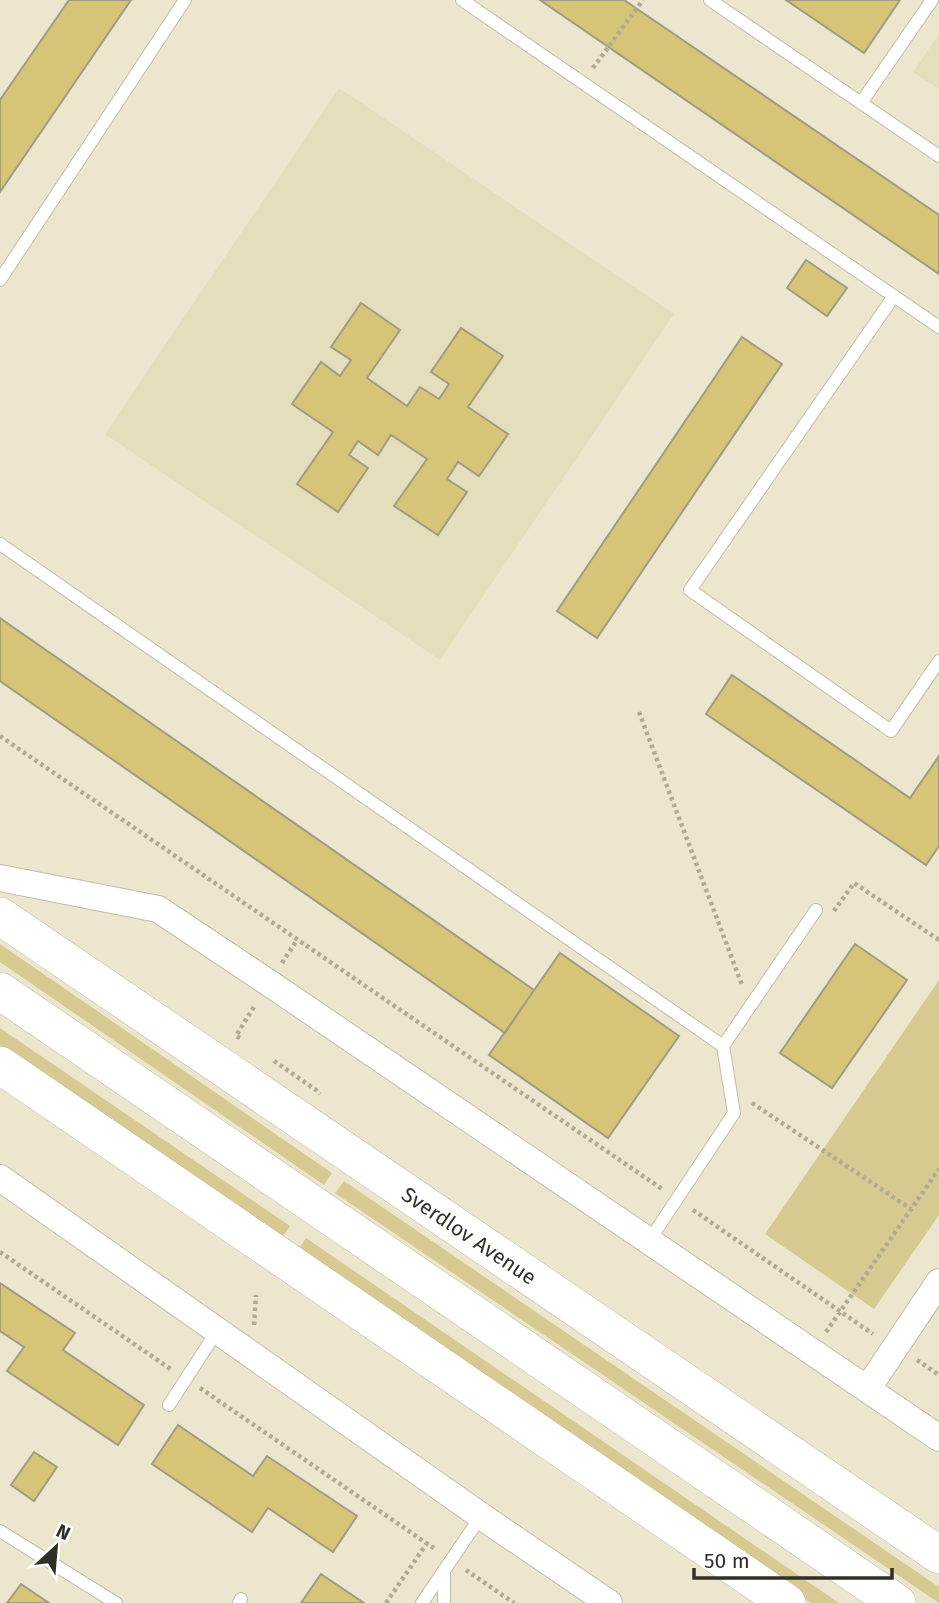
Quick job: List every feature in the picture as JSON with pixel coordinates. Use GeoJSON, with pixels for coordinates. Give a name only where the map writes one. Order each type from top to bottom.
{"type":"FeatureCollection","features":[{"type":"Feature","properties":{"kind":"main road","name":"Sverdlov Avenue"},"geometry":{"type":"LineString","coordinates":[[0,916],[939,1555]]}},
{"type":"Feature","properties":{"kind":"main road"},"geometry":{"type":"LineString","coordinates":[[0,991],[897,1603]]}},
{"type":"Feature","properties":{"kind":"main road"},"geometry":{"type":"LineString","coordinates":[[0,1065],[787,1603]]}},
{"type":"Feature","properties":{"kind":"street"},"geometry":{"type":"LineString","coordinates":[[0,878],[158,909],[939,1438]]}},
{"type":"Feature","properties":{"kind":"street"},"geometry":{"type":"LineString","coordinates":[[0,1178],[609,1603]]}},
{"type":"Feature","properties":{"kind":"street"},"geometry":{"type":"LineString","coordinates":[[867,1388],[939,1282]]}},
{"type":"Feature","properties":{"kind":"lane"},"geometry":{"type":"LineString","coordinates":[[0,280],[185,0]]}},
{"type":"Feature","properties":{"kind":"lane"},"geometry":{"type":"LineString","coordinates":[[461,0],[939,327]]}},
{"type":"Feature","properties":{"kind":"lane"},"geometry":{"type":"LineString","coordinates":[[710,0],[939,156]]}},
{"type":"Feature","properties":{"kind":"lane"},"geometry":{"type":"LineString","coordinates":[[861,103],[932,0]]}},
{"type":"Feature","properties":{"kind":"lane"},"geometry":{"type":"LineString","coordinates":[[894,296],[690,590],[891,731],[939,661]]}},
{"type":"Feature","properties":{"kind":"lane"},"geometry":{"type":"LineString","coordinates":[[0,544],[723,1046]]}},
{"type":"Feature","properties":{"kind":"lane"},"geometry":{"type":"LineString","coordinates":[[649,1241],[734,1113],[723,1046],[816,910]]}},
{"type":"Feature","properties":{"kind":"lane"},"geometry":{"type":"LineString","coordinates":[[169,1405],[217,1331]]}},
{"type":"Feature","properties":{"kind":"lane"},"geometry":{"type":"LineString","coordinates":[[422,1603],[481,1516]]}},
{"type":"Feature","properties":{"kind":"lane"},"geometry":{"type":"LineString","coordinates":[[0,1531],[116,1603]]}},
{"type":"Feature","properties":{"kind":"lane"},"geometry":{"type":"LineString","coordinates":[[444,1603],[447,1565]]}},
{"type":"Feature","properties":{"kind":"path"},"geometry":{"type":"LineString","coordinates":[[582,83],[643,0]]}},
{"type":"Feature","properties":{"kind":"path"},"geometry":{"type":"LineString","coordinates":[[639,712],[750,1007]]}},
{"type":"Feature","properties":{"kind":"path"},"geometry":{"type":"LineString","coordinates":[[0,736],[894,1348]]}},
{"type":"Feature","properties":{"kind":"path"},"geometry":{"type":"LineString","coordinates":[[831,915],[854,883],[939,940]]}},
{"type":"Feature","properties":{"kind":"path"},"geometry":{"type":"LineString","coordinates":[[744,1098],[911,1209]]}},
{"type":"Feature","properties":{"kind":"path"},"geometry":{"type":"LineString","coordinates":[[824,1336],[939,1169]]}},
{"type":"Feature","properties":{"kind":"path"},"geometry":{"type":"LineString","coordinates":[[0,1252],[427,1543],[447,1565],[514,1603]]}},
{"type":"Feature","properties":{"kind":"path"},"geometry":{"type":"LineString","coordinates":[[386,1603],[427,1543]]}},
{"type":"Feature","properties":{"kind":"shaded area"},"geometry":{"type":"Polygon","coordinates":[[[939,34],[939,89],[913,72],[939,34]]]}},
{"type":"Feature","properties":{"kind":"shaded area"},"geometry":{"type":"Polygon","coordinates":[[[339,88],[674,314],[440,660],[105,434],[339,88]]]}},
{"type":"Feature","properties":{"kind":"shaded area"},"geometry":{"type":"Polygon","coordinates":[[[0,944],[332,1173],[324,1185],[0,962],[0,944]]]}},
{"type":"Feature","properties":{"kind":"shaded area"},"geometry":{"type":"Polygon","coordinates":[[[939,980],[939,1215],[874,1309],[765,1234],[939,980]]]}},
{"type":"Feature","properties":{"kind":"shaded area"},"geometry":{"type":"Polygon","coordinates":[[[0,1028],[290,1226],[281,1239],[0,1047],[0,1028]]]}},
{"type":"Feature","properties":{"kind":"shaded area"},"geometry":{"type":"Polygon","coordinates":[[[344,1181],[939,1587],[939,1603],[335,1193],[344,1181]]]}},
{"type":"Feature","properties":{"kind":"shaded area"},"geometry":{"type":"Polygon","coordinates":[[[306,1238],[839,1603],[811,1603],[297,1251],[306,1238]]]}},
{"type":"Feature","properties":{"kind":"building"},"geometry":{"type":"Polygon","coordinates":[[[69,0],[131,0],[0,192],[0,100],[69,0]]]}},
{"type":"Feature","properties":{"kind":"building"},"geometry":{"type":"Polygon","coordinates":[[[540,0],[624,0],[939,215],[939,274],[540,0]]]}},
{"type":"Feature","properties":{"kind":"building"},"geometry":{"type":"Polygon","coordinates":[[[786,0],[900,0],[864,53],[786,0]]]}},
{"type":"Feature","properties":{"kind":"building"},"geometry":{"type":"Polygon","coordinates":[[[806,260],[847,288],[827,316],[787,288],[806,260]]]}},
{"type":"Feature","properties":{"kind":"building"},"geometry":{"type":"Polygon","coordinates":[[[361,303],[400,330],[367,378],[407,406],[420,387],[439,399],[449,384],[431,372],[461,328],[503,356],[468,407],[508,434],[479,476],[458,462],[447,479],[467,492],[438,535],[394,506],[427,459],[391,435],[378,455],[358,441],[349,455],[368,468],[338,512],[297,484],[333,432],[292,404],[321,362],[340,376],[351,360],[331,347],[361,303]]]}},
{"type":"Feature","properties":{"kind":"building"},"geometry":{"type":"Polygon","coordinates":[[[742,337],[782,364],[597,638],[557,611],[742,337]]]}},
{"type":"Feature","properties":{"kind":"building"},"geometry":{"type":"Polygon","coordinates":[[[0,618],[534,990],[505,1033],[0,681],[0,618]]]}},
{"type":"Feature","properties":{"kind":"building"},"geometry":{"type":"Polygon","coordinates":[[[732,675],[910,798],[939,756],[939,846],[926,865],[706,714],[732,675]]]}},
{"type":"Feature","properties":{"kind":"building"},"geometry":{"type":"Polygon","coordinates":[[[855,944],[907,980],[832,1088],[780,1053],[855,944]]]}},
{"type":"Feature","properties":{"kind":"building"},"geometry":{"type":"Polygon","coordinates":[[[560,953],[679,1036],[608,1138],[489,1055],[560,953]]]}},
{"type":"Feature","properties":{"kind":"building"},"geometry":{"type":"Polygon","coordinates":[[[0,1283],[75,1333],[63,1350],[144,1405],[118,1445],[7,1371],[24,1347],[0,1331],[0,1283]]]}},
{"type":"Feature","properties":{"kind":"building"},"geometry":{"type":"Polygon","coordinates":[[[178,1425],[253,1476],[267,1456],[357,1516],[333,1552],[268,1508],[252,1532],[152,1464],[178,1425]]]}},
{"type":"Feature","properties":{"kind":"building"},"geometry":{"type":"Polygon","coordinates":[[[34,1452],[57,1467],[34,1501],[11,1485],[34,1452]]]}},
{"type":"Feature","properties":{"kind":"building"},"geometry":{"type":"Polygon","coordinates":[[[321,1574],[364,1603],[301,1603],[321,1574]]]}},
{"type":"Feature","properties":{"kind":"building"},"geometry":{"type":"Polygon","coordinates":[[[21,1584],[49,1603],[7,1603],[21,1584]]]}}]}
